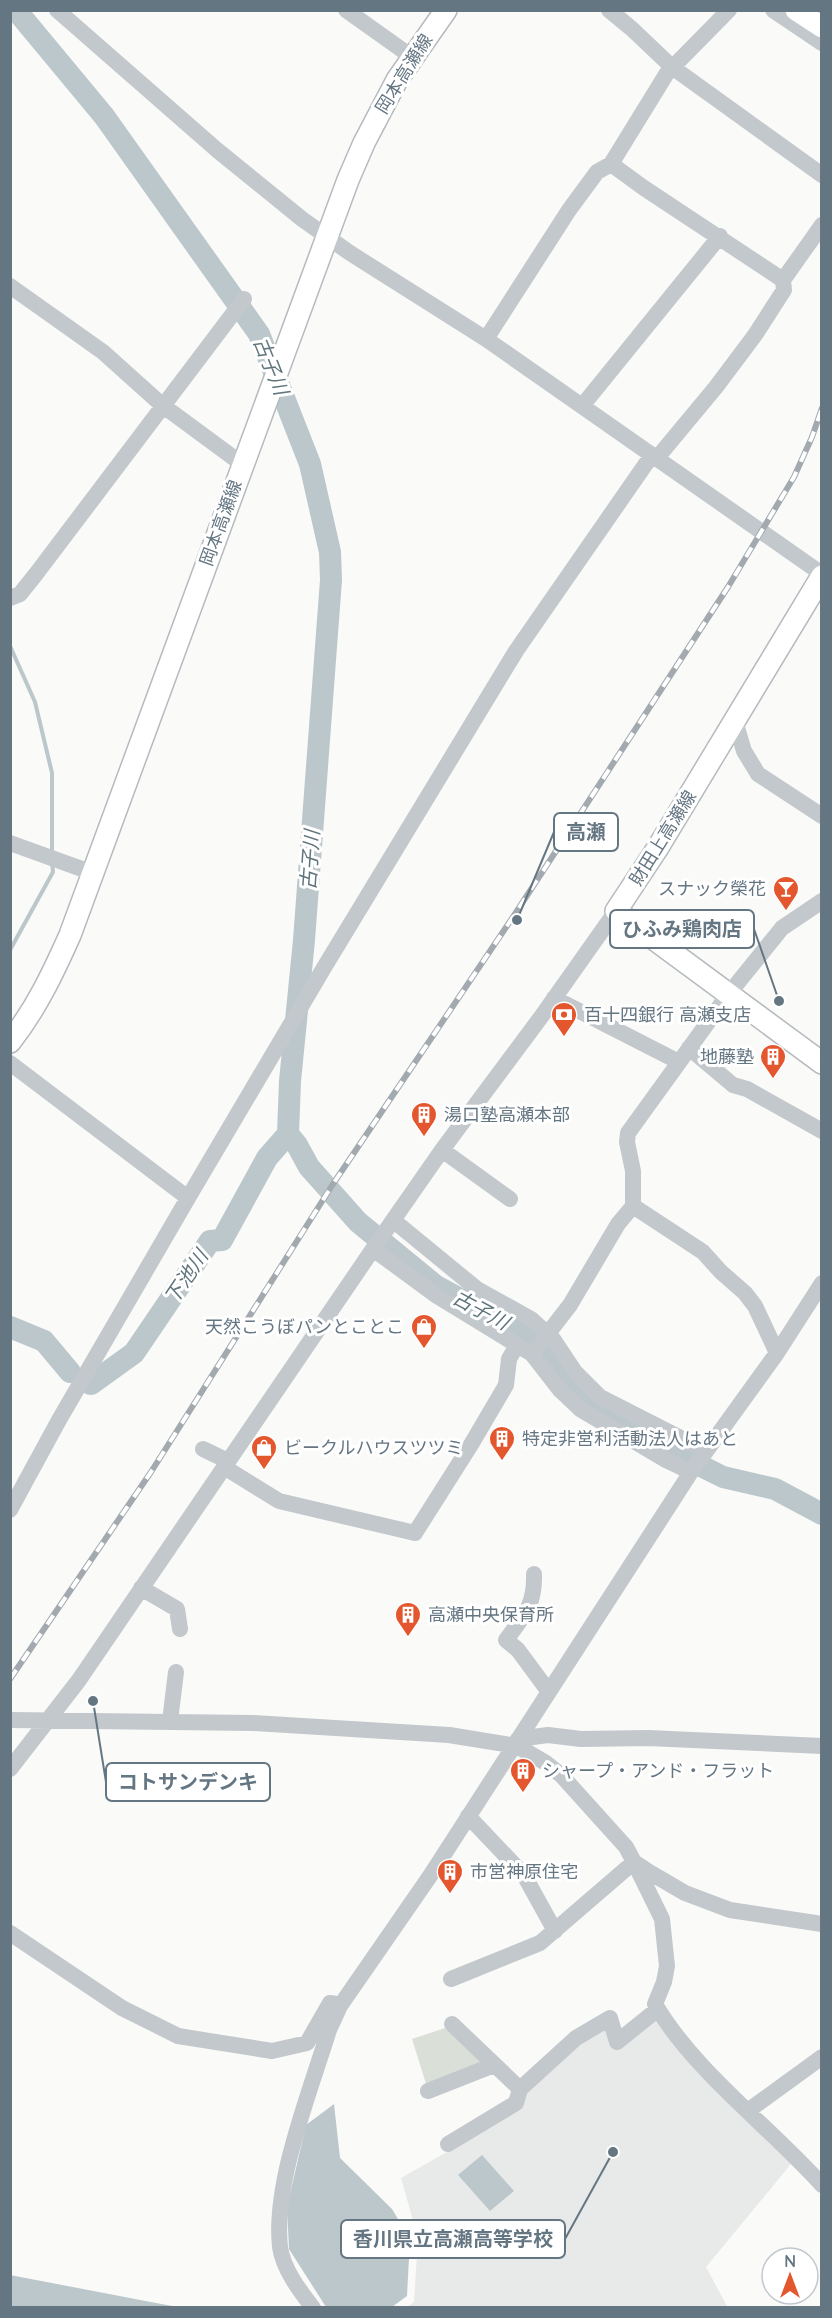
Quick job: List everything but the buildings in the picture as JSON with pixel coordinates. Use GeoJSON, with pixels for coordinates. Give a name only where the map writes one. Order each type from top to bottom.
{"type":"FeatureCollection","features":[{"type":"Feature","properties":{"kind":"main road","name":"岡本高瀬線"},"geometry":{"type":"LineString","coordinates":[[10,1042],[27,1020],[48,984],[70,935],[242,464],[364,142],[381,108],[412,57],[446,10]]}},
{"type":"Feature","properties":{"kind":"main road"},"geometry":{"type":"LineString","coordinates":[[796,10],[822,27]]}},
{"type":"Feature","properties":{"kind":"main road","name":"財田上高瀬線"},"geometry":{"type":"LineString","coordinates":[[616,911],[657,849],[822,575]]}},
{"type":"Feature","properties":{"kind":"main road"},"geometry":{"type":"LineString","coordinates":[[616,911],[822,1063]]}},
{"type":"Feature","properties":{"kind":"street"},"geometry":{"type":"LineString","coordinates":[[57,10],[217,150],[327,237],[486,339],[822,575]]}},
{"type":"Feature","properties":{"kind":"street"},"geometry":{"type":"LineString","coordinates":[[346,10],[412,57]]}},
{"type":"Feature","properties":{"kind":"street"},"geometry":{"type":"LineString","coordinates":[[609,10],[633,29],[672,67],[822,175]]}},
{"type":"Feature","properties":{"kind":"street"},"geometry":{"type":"LineString","coordinates":[[486,339],[569,210],[597,172],[611,164],[672,67],[729,10]]}},
{"type":"Feature","properties":{"kind":"street"},"geometry":{"type":"LineString","coordinates":[[772,10],[822,43]]}},
{"type":"Feature","properties":{"kind":"street"},"geometry":{"type":"LineString","coordinates":[[611,164],[783,280]]}},
{"type":"Feature","properties":{"kind":"street"},"geometry":{"type":"LineString","coordinates":[[10,1510],[188,1198],[325,966],[516,651],[654,457],[716,387],[754,335],[784,290],[783,280],[822,225]]}},
{"type":"Feature","properties":{"kind":"street"},"geometry":{"type":"LineString","coordinates":[[582,406],[720,236]]}},
{"type":"Feature","properties":{"kind":"street"},"geometry":{"type":"LineString","coordinates":[[10,286],[103,352],[162,405],[242,464]]}},
{"type":"Feature","properties":{"kind":"street"},"geometry":{"type":"LineString","coordinates":[[10,598],[20,594],[36,574],[244,299]]}},
{"type":"Feature","properties":{"kind":"street"},"geometry":{"type":"LineString","coordinates":[[735,721],[744,751],[758,774],[822,816]]}},
{"type":"Feature","properties":{"kind":"street"},"geometry":{"type":"LineString","coordinates":[[10,843],[93,873]]}},
{"type":"Feature","properties":{"kind":"street"},"geometry":{"type":"LineString","coordinates":[[202,1449],[279,1501],[415,1533],[506,1385],[509,1359],[528,1349],[547,1334],[570,1305],[618,1224],[633,1206],[633,1172],[627,1142],[628,1133],[689,1047],[782,928],[822,901]]}},
{"type":"Feature","properties":{"kind":"street"},"geometry":{"type":"LineString","coordinates":[[10,1769],[79,1680],[442,1150],[616,911]]}},
{"type":"Feature","properties":{"kind":"street"},"geometry":{"type":"LineString","coordinates":[[554,998],[678,1062]]}},
{"type":"Feature","properties":{"kind":"street"},"geometry":{"type":"LineString","coordinates":[[689,1047],[733,1085],[747,1089],[822,1131]]}},
{"type":"Feature","properties":{"kind":"street"},"geometry":{"type":"LineString","coordinates":[[10,1063],[188,1198]]}},
{"type":"Feature","properties":{"kind":"street"},"geometry":{"type":"LineString","coordinates":[[442,1150],[510,1199]]}},
{"type":"Feature","properties":{"kind":"street"},"geometry":{"type":"LineString","coordinates":[[633,1206],[703,1252],[745,1293],[755,1306],[777,1353]]}},
{"type":"Feature","properties":{"kind":"street"},"geometry":{"type":"LineString","coordinates":[[394,1221],[477,1289],[531,1319],[547,1334],[575,1371],[600,1397],[706,1451]]}},
{"type":"Feature","properties":{"kind":"street"},"geometry":{"type":"LineString","coordinates":[[373,1249],[436,1296],[528,1349],[560,1390],[580,1409],[666,1460],[691,1472]]}},
{"type":"Feature","properties":{"kind":"street"},"geometry":{"type":"LineString","coordinates":[[313,2307],[286,2266],[280,2249],[280,2197],[322,2052],[340,2006],[430,1876],[691,1472],[777,1353],[822,1283]]}},
{"type":"Feature","properties":{"kind":"street"},"geometry":{"type":"LineString","coordinates":[[534,1574],[535,1592],[530,1608],[506,1640],[518,1650],[549,1692]]}},
{"type":"Feature","properties":{"kind":"street"},"geometry":{"type":"LineString","coordinates":[[141,1588],[177,1609],[180,1629]]}},
{"type":"Feature","properties":{"kind":"street"},"geometry":{"type":"LineString","coordinates":[[170,1721],[176,1672]]}},
{"type":"Feature","properties":{"kind":"street"},"geometry":{"type":"LineString","coordinates":[[10,1720],[253,1723],[414,1733],[478,1739],[514,1746],[546,1763],[561,1775],[626,1847],[662,1918],[667,1966],[664,1982],[655,2004],[662,2018],[707,2070],[822,2185]]}},
{"type":"Feature","properties":{"kind":"street"},"geometry":{"type":"LineString","coordinates":[[514,1746],[548,1735],[581,1739],[648,1738],[822,1746]]}},
{"type":"Feature","properties":{"kind":"street"},"geometry":{"type":"LineString","coordinates":[[468,1816],[524,1875],[555,1931]]}},
{"type":"Feature","properties":{"kind":"street"},"geometry":{"type":"LineString","coordinates":[[634,1862],[684,1893],[708,1903],[755,1915],[822,1924]]}},
{"type":"Feature","properties":{"kind":"street"},"geometry":{"type":"LineString","coordinates":[[451,1979],[540,1943],[634,1862]]}},
{"type":"Feature","properties":{"kind":"street"},"geometry":{"type":"LineString","coordinates":[[10,1933],[122,2008],[178,2036],[272,2051],[308,2043],[330,2003],[340,2006]]}},
{"type":"Feature","properties":{"kind":"street"},"geometry":{"type":"LineString","coordinates":[[448,2144],[516,2103],[520,2088],[576,2038],[610,2018],[617,2042],[658,2008]]}},
{"type":"Feature","properties":{"kind":"street"},"geometry":{"type":"LineString","coordinates":[[452,2024],[520,2088]]}},
{"type":"Feature","properties":{"kind":"street"},"geometry":{"type":"LineString","coordinates":[[749,2110],[822,2057]]}},
{"type":"Feature","properties":{"kind":"street"},"geometry":{"type":"LineString","coordinates":[[428,2091],[494,2065]]}},
{"type":"Feature","properties":{"kind":"shaded area"},"geometry":{"type":"Polygon","coordinates":[[[654,2014],[791,2164],[706,2267],[728,2308],[407,2307],[414,2302],[418,2238],[401,2178],[468,2140],[576,2044],[606,2025],[615,2048],[654,2014]]]}},
{"type":"Feature","properties":{"kind":"shaded area"},"geometry":{"type":"Polygon","coordinates":[[[445,2028],[486,2065],[427,2087],[412,2039],[445,2028]]]}},
{"type":"Feature","properties":{"kind":"shaded area"},"geometry":{"type":"Polygon","coordinates":[[[334,2104],[340,2158],[392,2209],[410,2239],[407,2296],[392,2307],[326,2307],[289,2249],[287,2207],[306,2125],[334,2104]]]}},
{"type":"Feature","properties":{"kind":"shaded area"},"geometry":{"type":"Polygon","coordinates":[[[482,2155],[514,2191],[490,2211],[458,2175],[482,2155]]]}},
{"type":"Feature","properties":{"kind":"shaded area"},"geometry":{"type":"Polygon","coordinates":[[[10,2275],[156,2303],[178,2307],[11,2307],[10,2275]]]}},
{"type":"Feature","properties":{"kind":"waterway","name":"古子川"},"geometry":{"type":"LineString","coordinates":[[16,10],[104,116],[259,334],[310,464],[330,552],[331,580],[304,940],[290,1081],[288,1134],[309,1167],[358,1222],[436,1286],[521,1332],[550,1355],[581,1394],[612,1417],[723,1477],[775,1489],[822,1514]]}},
{"type":"Feature","properties":{"kind":"waterway"},"geometry":{"type":"LineString","coordinates":[[10,646],[35,702],[52,773],[52,855]]}},
{"type":"Feature","properties":{"kind":"waterway"},"geometry":{"type":"LineString","coordinates":[[10,950],[53,872],[52,862]]}},
{"type":"Feature","properties":{"kind":"waterway","name":"下池川"},"geometry":{"type":"LineString","coordinates":[[91,1384],[134,1353],[210,1241],[222,1240],[267,1158],[288,1134]]}},
{"type":"Feature","properties":{"kind":"waterway","name":"下池川"},"geometry":{"type":"LineString","coordinates":[[10,1327],[44,1341],[70,1372]]}},
{"type":"Feature","properties":{"kind":"railway"},"geometry":{"type":"LineString","coordinates":[[10,1679],[151,1472],[333,1184],[513,917],[728,587],[794,477],[822,408]]}},
{"type":"Feature","properties":{"kind":"place","name":"スナック榮花"},"geometry":{"type":"Point","coordinates":[786,912]}},
{"type":"Feature","properties":{"kind":"place","name":"高瀬"},"geometry":{"type":"Point","coordinates":[517,920]}},
{"type":"Feature","properties":{"kind":"place","name":"ひふみ鶏肉店"},"geometry":{"type":"Point","coordinates":[779,1001]}},
{"type":"Feature","properties":{"kind":"place","name":"百十四銀行 高瀬支店"},"geometry":{"type":"Point","coordinates":[564,1038]}},
{"type":"Feature","properties":{"kind":"place","name":"地藤塾"},"geometry":{"type":"Point","coordinates":[773,1080]}},
{"type":"Feature","properties":{"kind":"place","name":"湯口塾高瀬本部"},"geometry":{"type":"Point","coordinates":[424,1138]}},
{"type":"Feature","properties":{"kind":"place","name":"天然こうぼパンとことこ"},"geometry":{"type":"Point","coordinates":[424,1350]}},
{"type":"Feature","properties":{"kind":"place","name":"特定非営利活動法人はあと"},"geometry":{"type":"Point","coordinates":[502,1462]}},
{"type":"Feature","properties":{"kind":"place","name":"ビークルハウスツツミ"},"geometry":{"type":"Point","coordinates":[264,1471]}},
{"type":"Feature","properties":{"kind":"place","name":"高瀬中央保育所"},"geometry":{"type":"Point","coordinates":[408,1638]}},
{"type":"Feature","properties":{"kind":"place","name":"コトサンデンキ"},"geometry":{"type":"Point","coordinates":[93,1701]}},
{"type":"Feature","properties":{"kind":"place","name":"シャープ・アンド・フラット"},"geometry":{"type":"Point","coordinates":[523,1794]}},
{"type":"Feature","properties":{"kind":"place","name":"市営神原住宅"},"geometry":{"type":"Point","coordinates":[450,1895]}},
{"type":"Feature","properties":{"kind":"place","name":"香川県立高瀬高等学校"},"geometry":{"type":"Point","coordinates":[613,2152]}}]}
